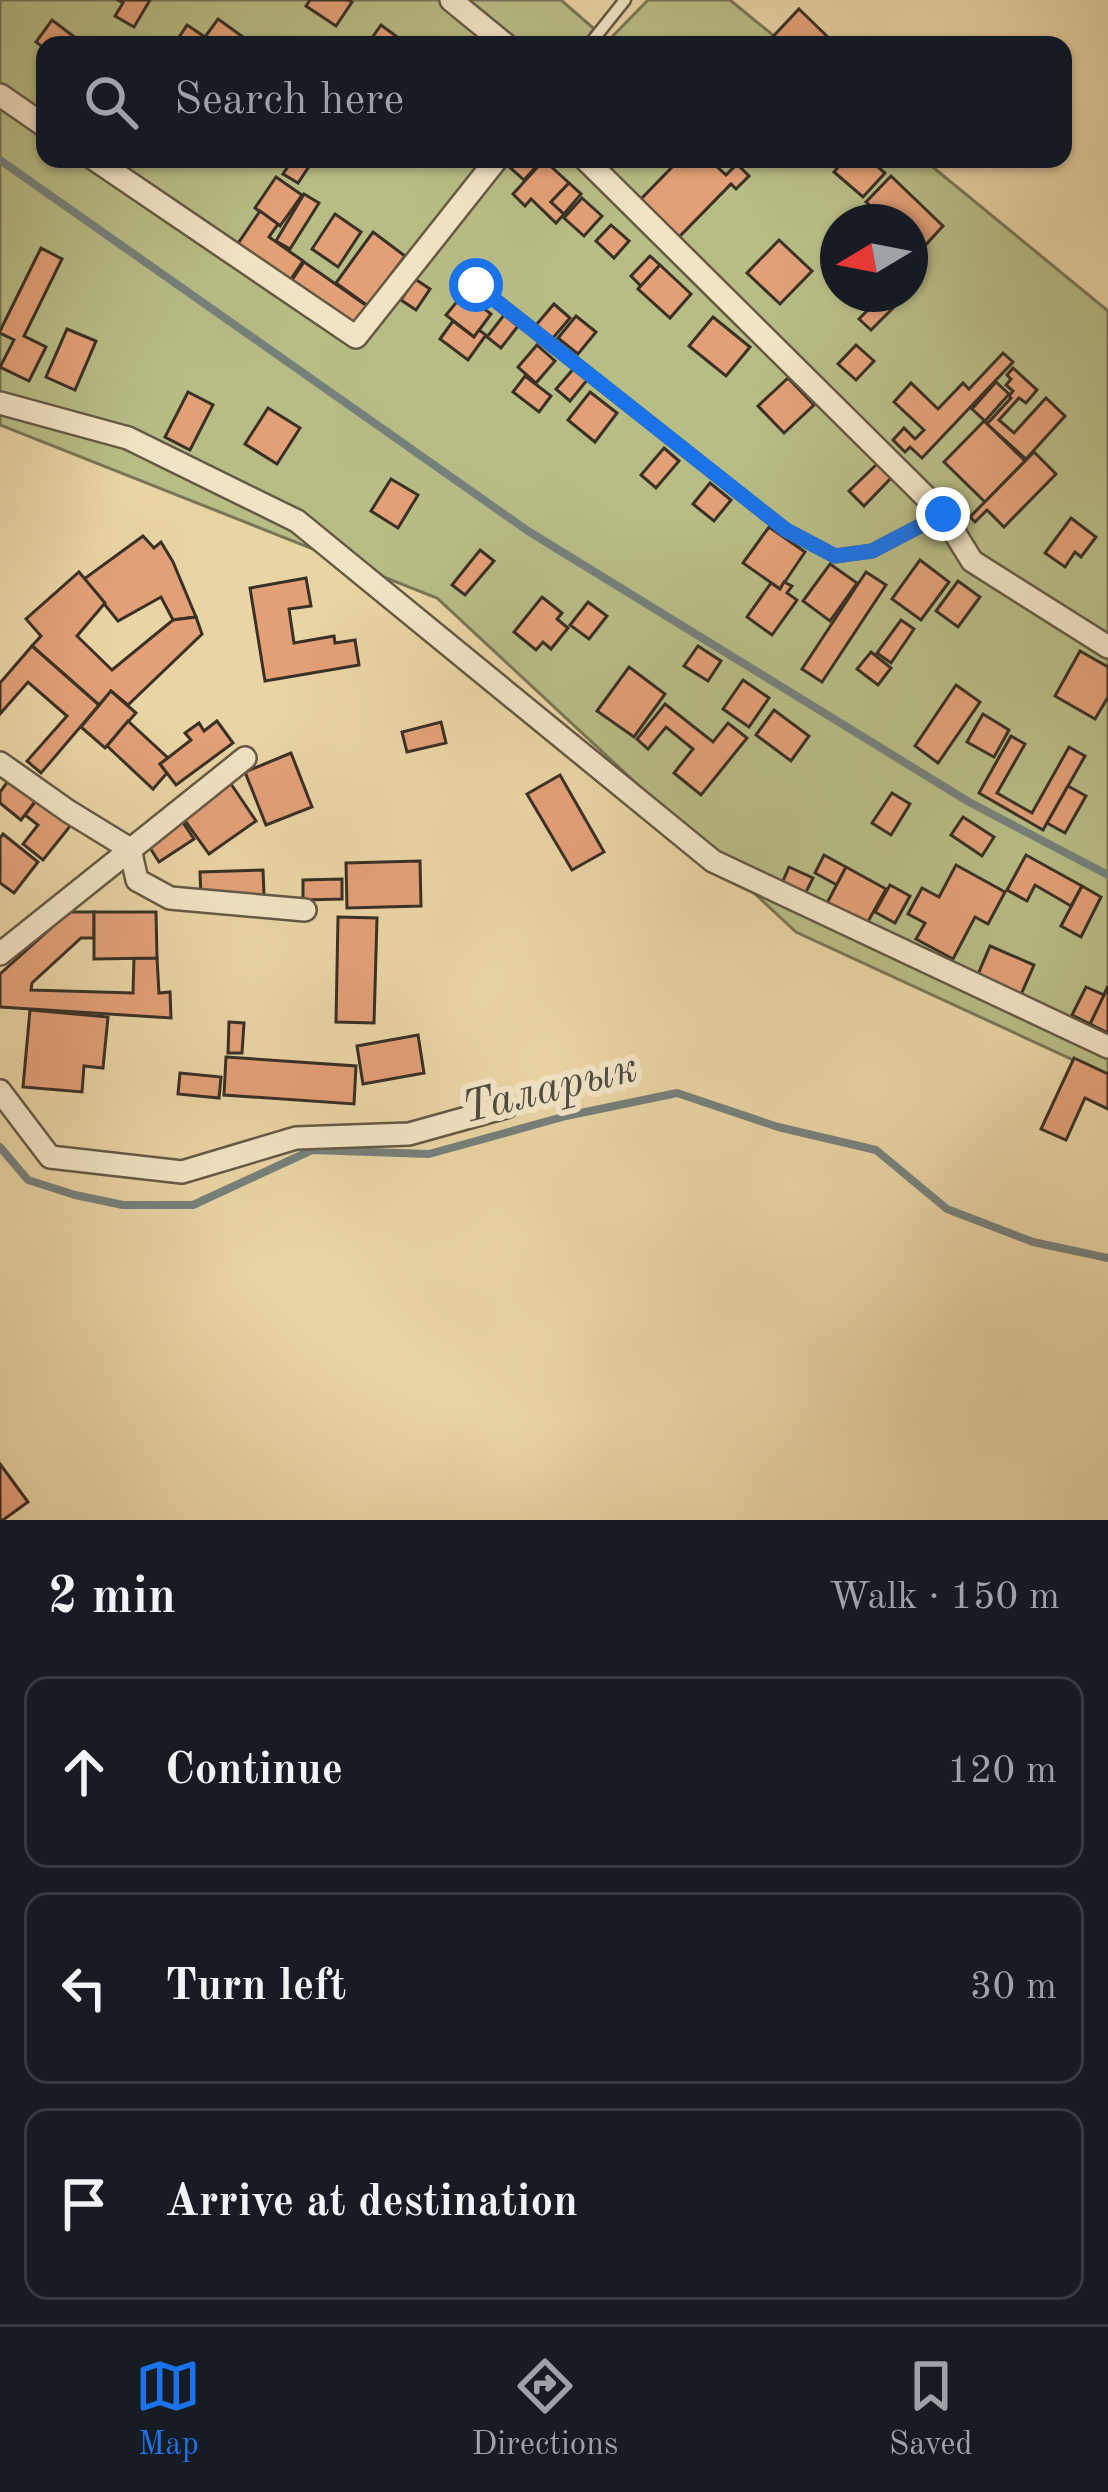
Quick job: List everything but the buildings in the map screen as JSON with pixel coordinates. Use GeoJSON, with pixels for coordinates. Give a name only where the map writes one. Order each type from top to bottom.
{"type":"FeatureCollection","features":[{"type":"Feature","properties":{"kind":"street"},"geometry":{"type":"LineString","coordinates":[[451,0],[495,36]]}},
{"type":"Feature","properties":{"kind":"street"},"geometry":{"type":"LineString","coordinates":[[0,95],[36,120]]}},
{"type":"Feature","properties":{"kind":"street"},"geometry":{"type":"LineString","coordinates":[[107,168],[356,337],[490,168]]}},
{"type":"Feature","properties":{"kind":"street"},"geometry":{"type":"LineString","coordinates":[[594,168],[943,514],[972,561],[1108,647]]}},
{"type":"Feature","properties":{"kind":"street"},"geometry":{"type":"LineString","coordinates":[[0,403],[128,438],[297,520],[713,862],[1108,1047]]}},
{"type":"Feature","properties":{"kind":"street"},"geometry":{"type":"LineString","coordinates":[[0,954],[245,758]]}},
{"type":"Feature","properties":{"kind":"street"},"geometry":{"type":"LineString","coordinates":[[0,763],[130,849],[137,880],[170,898],[305,910]]}},
{"type":"Feature","properties":{"kind":"street"},"geometry":{"type":"LineString","coordinates":[[0,1091],[50,1157],[182,1172],[296,1138],[409,1134],[506,1107]]}},
{"type":"Feature","properties":{"kind":"lane"},"geometry":{"type":"LineString","coordinates":[[596,36],[626,0]]}},
{"type":"Feature","properties":{"kind":"lane"},"geometry":{"type":"LineString","coordinates":[[476,285],[786,530],[835,556],[872,551],[943,514]]}},
{"type":"Feature","properties":{"kind":"green space"},"geometry":{"type":"Polygon","coordinates":[[[0,0],[561,0],[602,36],[36,36],[36,168],[934,168],[1108,311],[1108,1076],[796,932],[437,598],[0,425],[0,0]]]}},
{"type":"Feature","properties":{"kind":"green space"},"geometry":{"type":"Polygon","coordinates":[[[648,0],[730,0],[774,36],[613,36],[648,0]]]}},
{"type":"Feature","properties":{"kind":"waterway"},"geometry":{"type":"LineString","coordinates":[[0,160],[528,531],[969,802],[1108,875]]}},
{"type":"Feature","properties":{"kind":"waterway","name":"Таларык"},"geometry":{"type":"LineString","coordinates":[[0,1147],[28,1180],[75,1195],[123,1205],[193,1205],[312,1150],[429,1154],[566,1116],[677,1093],[778,1127],[876,1150],[947,1209],[1033,1242],[1108,1258]]}},
{"type":"Feature","properties":{"kind":"route"},"geometry":{"type":"LineString","coordinates":[[476,285],[786,530],[835,556],[872,551],[943,514]]}}]}
